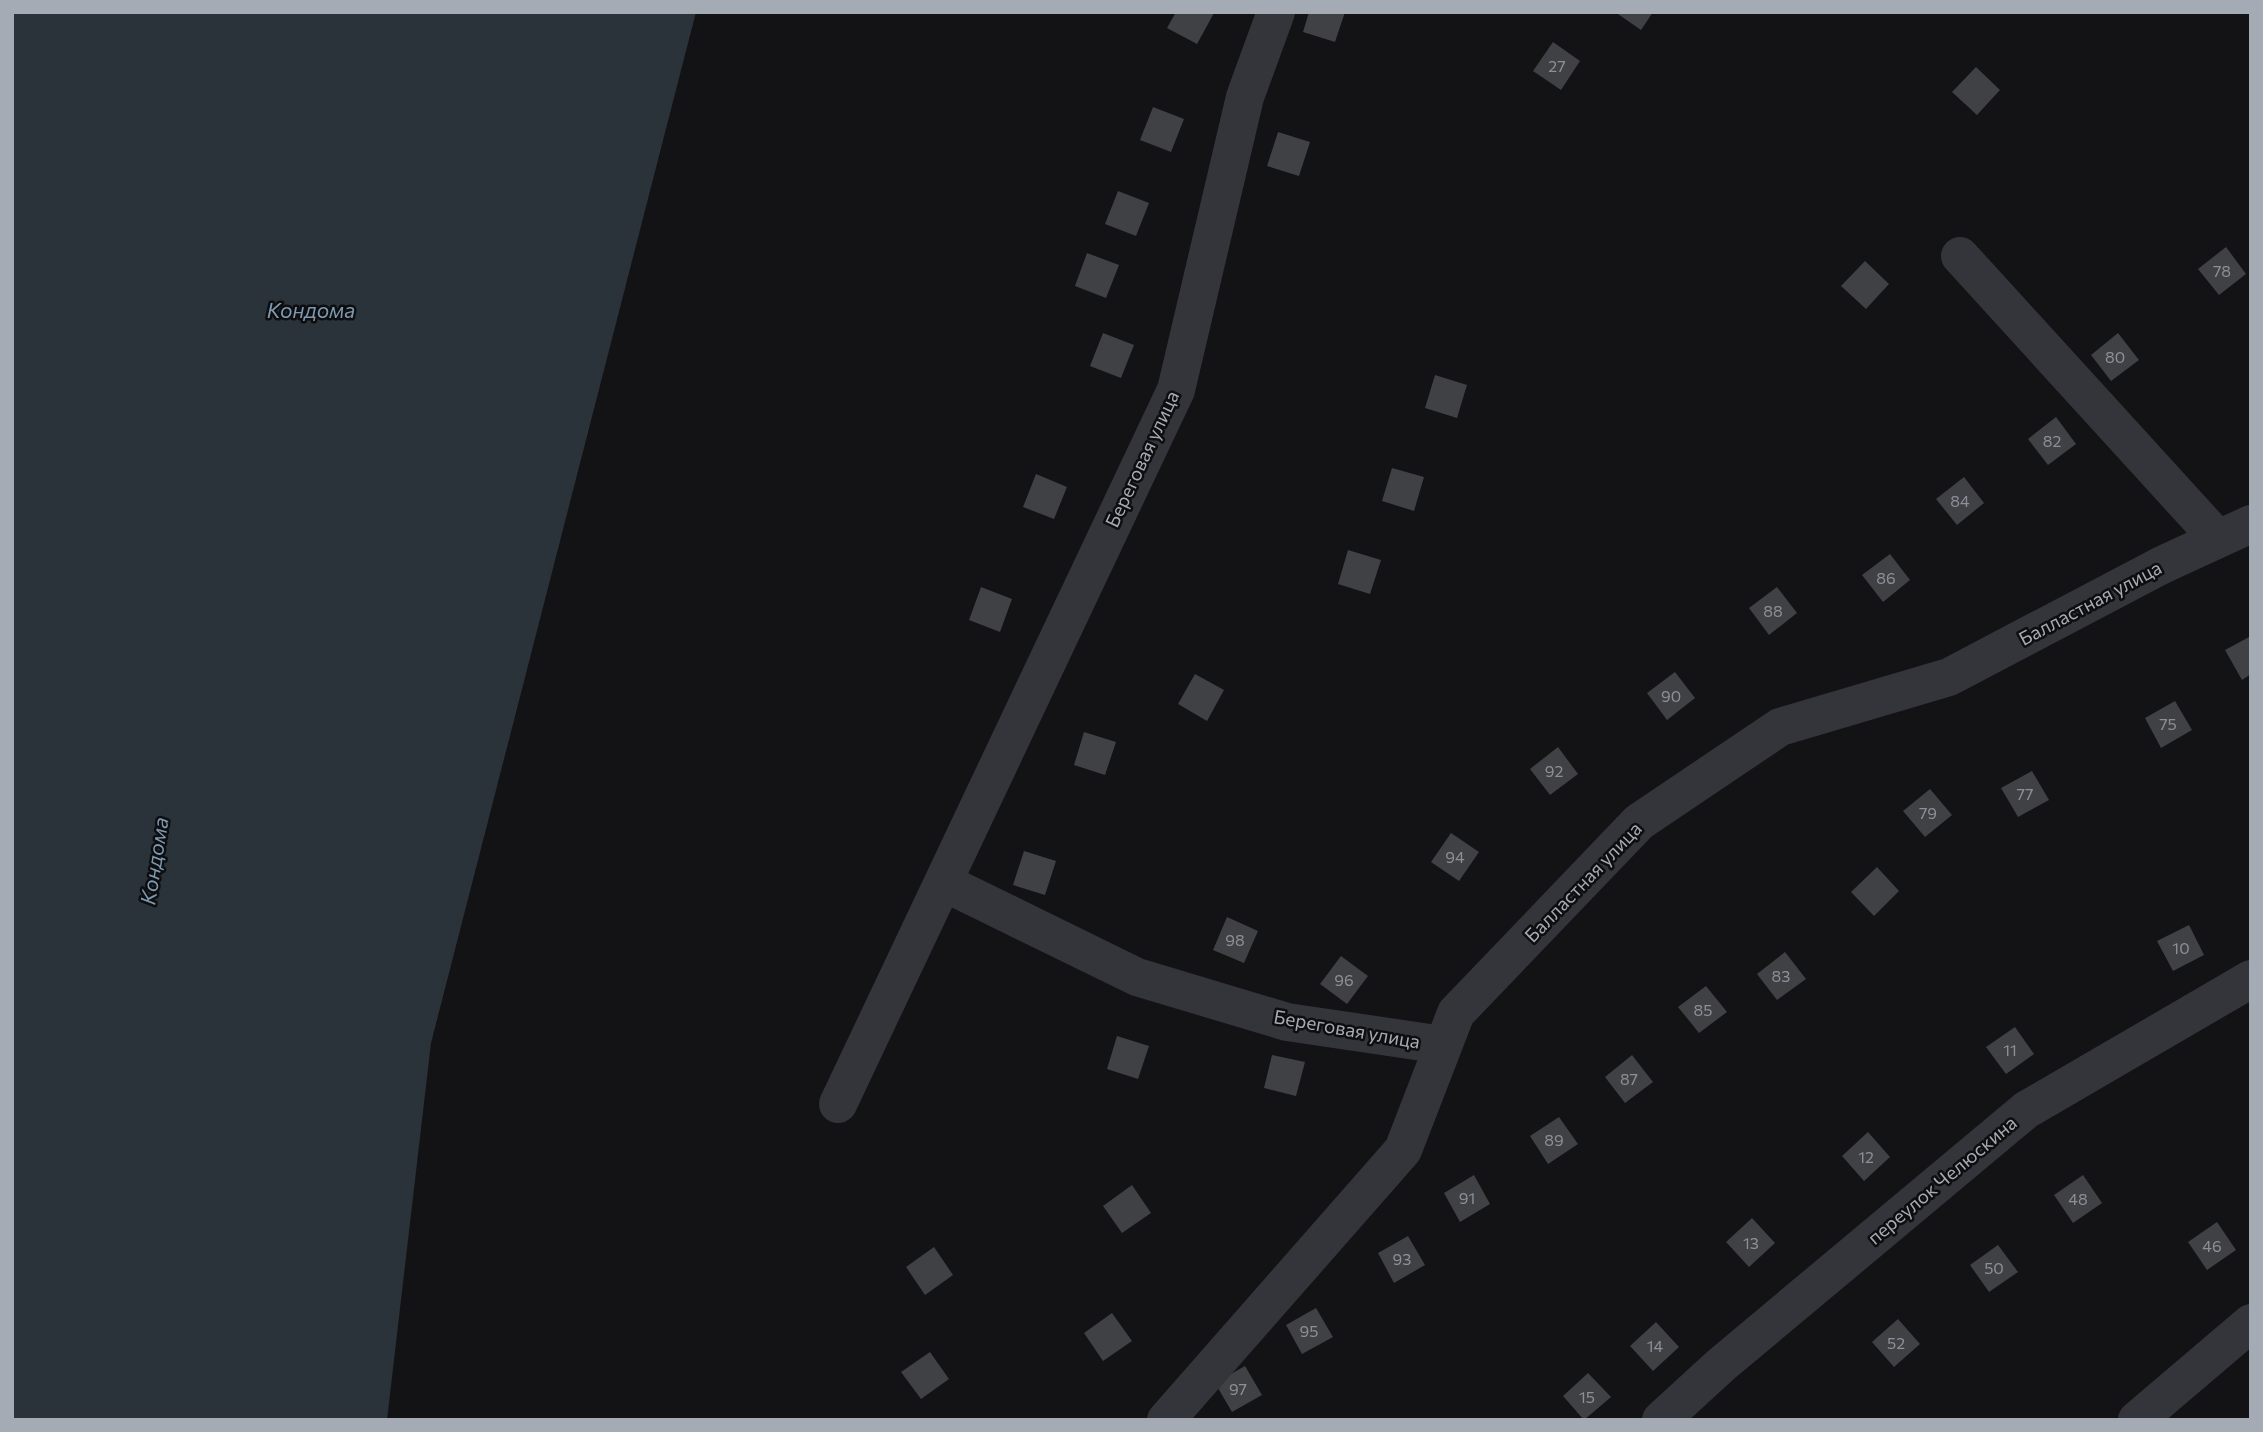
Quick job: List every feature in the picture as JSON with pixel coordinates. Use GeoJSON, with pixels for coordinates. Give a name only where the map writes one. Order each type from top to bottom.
{"type":"FeatureCollection","features":[{"type":"Feature","properties":{"kind":"street","name":"Береговая улица"},"geometry":{"type":"LineString","coordinates":[[838,1104],[1176,390],[1245,97],[1276,12]]}},
{"type":"Feature","properties":{"kind":"street","name":"Балластная улица"},"geometry":{"type":"LineString","coordinates":[[1166,1420],[1403,1150],[1455,1013],[1639,822],[1780,727],[1949,677],[2162,565],[2234,531],[1960,256]]}},
{"type":"Feature","properties":{"kind":"street","name":"Береговая улица"},"geometry":{"type":"LineString","coordinates":[[943,882],[1137,977],[1287,1022],[1443,1045]]}},
{"type":"Feature","properties":{"kind":"street","name":"переулок Челюскина"},"geometry":{"type":"LineString","coordinates":[[1661,1420],[1721,1365],[2026,1110],[2251,979]]}},
{"type":"Feature","properties":{"kind":"street"},"geometry":{"type":"LineString","coordinates":[[2137,1420],[2251,1323]]}},
{"type":"Feature","properties":{"kind":"water","name":"Кондома"},"geometry":{"type":"Polygon","coordinates":[[[12,12],[696,12],[431,1043],[387,1420],[12,1420],[12,12]]]}},
{"type":"Feature","properties":{"kind":"building"},"geometry":{"type":"Polygon","coordinates":[[[1176,12],[1214,13],[1197,44],[1167,28],[1176,12]]]}},
{"type":"Feature","properties":{"kind":"building"},"geometry":{"type":"Polygon","coordinates":[[[1309,12],[1345,12],[1335,42],[1303,32],[1309,12]]]}},
{"type":"Feature","properties":{"kind":"building"},"geometry":{"type":"Polygon","coordinates":[[[1615,12],[1653,12],[1641,30],[1615,12]]]}},
{"type":"Feature","properties":{"kind":"building"},"geometry":{"type":"Polygon","coordinates":[[[1553,42],[1580,61],[1561,90],[1533,71],[1553,42]]]}},
{"type":"Feature","properties":{"kind":"building"},"geometry":{"type":"Polygon","coordinates":[[[1976,67],[2000,90],[1977,115],[1952,92],[1976,67]]]}},
{"type":"Feature","properties":{"kind":"building"},"geometry":{"type":"Polygon","coordinates":[[[1153,107],[1184,119],[1171,152],[1140,140],[1153,107]]]}},
{"type":"Feature","properties":{"kind":"building"},"geometry":{"type":"Polygon","coordinates":[[[1278,132],[1310,142],[1299,176],[1267,166],[1278,132]]]}},
{"type":"Feature","properties":{"kind":"building"},"geometry":{"type":"Polygon","coordinates":[[[1118,191],[1149,203],[1136,236],[1105,224],[1118,191]]]}},
{"type":"Feature","properties":{"kind":"building"},"geometry":{"type":"Polygon","coordinates":[[[2226,247],[2246,274],[2219,295],[2198,269],[2226,247]]]}},
{"type":"Feature","properties":{"kind":"building"},"geometry":{"type":"Polygon","coordinates":[[[1087,253],[1119,265],[1106,298],[1075,286],[1087,253]]]}},
{"type":"Feature","properties":{"kind":"building"},"geometry":{"type":"Polygon","coordinates":[[[1865,261],[1889,284],[1866,309],[1841,286],[1865,261]]]}},
{"type":"Feature","properties":{"kind":"building"},"geometry":{"type":"Polygon","coordinates":[[[1103,333],[1134,345],[1121,378],[1090,366],[1103,333]]]}},
{"type":"Feature","properties":{"kind":"building"},"geometry":{"type":"Polygon","coordinates":[[[2118,333],[2139,360],[2111,381],[2091,355],[2118,333]]]}},
{"type":"Feature","properties":{"kind":"building"},"geometry":{"type":"Polygon","coordinates":[[[1435,375],[1467,385],[1457,418],[1425,408],[1435,375]]]}},
{"type":"Feature","properties":{"kind":"building"},"geometry":{"type":"Polygon","coordinates":[[[2056,417],[2076,444],[2048,465],[2028,439],[2056,417]]]}},
{"type":"Feature","properties":{"kind":"building"},"geometry":{"type":"Polygon","coordinates":[[[1392,468],[1424,477],[1414,511],[1382,501],[1392,468]]]}},
{"type":"Feature","properties":{"kind":"building"},"geometry":{"type":"Polygon","coordinates":[[[1036,474],[1067,487],[1054,519],[1023,507],[1036,474]]]}},
{"type":"Feature","properties":{"kind":"building"},"geometry":{"type":"Polygon","coordinates":[[[1964,477],[1984,503],[1957,525],[1936,499],[1964,477]]]}},
{"type":"Feature","properties":{"kind":"building"},"geometry":{"type":"Polygon","coordinates":[[[1348,550],[1381,560],[1370,594],[1338,584],[1348,550]]]}},
{"type":"Feature","properties":{"kind":"building"},"geometry":{"type":"Polygon","coordinates":[[[1890,554],[1910,580],[1883,602],[1862,575],[1890,554]]]}},
{"type":"Feature","properties":{"kind":"building"},"geometry":{"type":"Polygon","coordinates":[[[981,587],[1012,599],[1000,632],[969,620],[981,587]]]}},
{"type":"Feature","properties":{"kind":"building"},"geometry":{"type":"Polygon","coordinates":[[[1777,587],[1797,613],[1769,635],[1749,608],[1777,587]]]}},
{"type":"Feature","properties":{"kind":"building"},"geometry":{"type":"Polygon","coordinates":[[[2251,636],[2251,674],[2242,680],[2225,650],[2251,636]]]}},
{"type":"Feature","properties":{"kind":"building"},"geometry":{"type":"Polygon","coordinates":[[[1675,672],[1695,698],[1667,720],[1647,693],[1675,672]]]}},
{"type":"Feature","properties":{"kind":"building"},"geometry":{"type":"Polygon","coordinates":[[[1195,674],[1224,690],[1207,721],[1178,704],[1195,674]]]}},
{"type":"Feature","properties":{"kind":"building"},"geometry":{"type":"Polygon","coordinates":[[[2175,701],[2192,730],[2161,748],[2145,718],[2175,701]]]}},
{"type":"Feature","properties":{"kind":"building"},"geometry":{"type":"Polygon","coordinates":[[[1084,732],[1116,742],[1105,775],[1074,765],[1084,732]]]}},
{"type":"Feature","properties":{"kind":"building"},"geometry":{"type":"Polygon","coordinates":[[[1558,747],[1578,774],[1550,795],[1530,769],[1558,747]]]}},
{"type":"Feature","properties":{"kind":"building"},"geometry":{"type":"Polygon","coordinates":[[[2032,771],[2049,800],[2018,817],[2001,788],[2032,771]]]}},
{"type":"Feature","properties":{"kind":"building"},"geometry":{"type":"Polygon","coordinates":[[[1930,789],[1952,815],[1925,837],[1903,811],[1930,789]]]}},
{"type":"Feature","properties":{"kind":"building"},"geometry":{"type":"Polygon","coordinates":[[[1451,833],[1479,852],[1459,881],[1431,862],[1451,833]]]}},
{"type":"Feature","properties":{"kind":"building"},"geometry":{"type":"Polygon","coordinates":[[[1024,851],[1056,861],[1045,895],[1013,885],[1024,851]]]}},
{"type":"Feature","properties":{"kind":"building"},"geometry":{"type":"Polygon","coordinates":[[[1877,867],[1899,891],[1874,916],[1851,892],[1877,867]]]}},
{"type":"Feature","properties":{"kind":"building"},"geometry":{"type":"Polygon","coordinates":[[[1227,917],[1258,931],[1244,963],[1213,950],[1227,917]]]}},
{"type":"Feature","properties":{"kind":"building"},"geometry":{"type":"Polygon","coordinates":[[[2189,925],[2204,955],[2173,971],[2157,941],[2189,925]]]}},
{"type":"Feature","properties":{"kind":"building"},"geometry":{"type":"Polygon","coordinates":[[[1785,952],[1806,979],[1777,1000],[1757,974],[1785,952]]]}},
{"type":"Feature","properties":{"kind":"building"},"geometry":{"type":"Polygon","coordinates":[[[1341,956],[1368,976],[1347,1004],[1320,984],[1341,956]]]}},
{"type":"Feature","properties":{"kind":"building"},"geometry":{"type":"Polygon","coordinates":[[[1706,986],[1727,1012],[1699,1033],[1678,1007],[1706,986]]]}},
{"type":"Feature","properties":{"kind":"building"},"geometry":{"type":"Polygon","coordinates":[[[2015,1027],[2034,1054],[2006,1074],[1986,1047],[2015,1027]]]}},
{"type":"Feature","properties":{"kind":"building"},"geometry":{"type":"Polygon","coordinates":[[[1117,1036],[1149,1046],[1138,1079],[1107,1069],[1117,1036]]]}},
{"type":"Feature","properties":{"kind":"building"},"geometry":{"type":"Polygon","coordinates":[[[1272,1055],[1305,1062],[1296,1096],[1264,1088],[1272,1055]]]}},
{"type":"Feature","properties":{"kind":"building"},"geometry":{"type":"Polygon","coordinates":[[[1632,1055],[1653,1082],[1625,1103],[1605,1077],[1632,1055]]]}},
{"type":"Feature","properties":{"kind":"building"},"geometry":{"type":"Polygon","coordinates":[[[1559,1117],[1578,1144],[1548,1164],[1530,1136],[1559,1117]]]}},
{"type":"Feature","properties":{"kind":"building"},"geometry":{"type":"Polygon","coordinates":[[[1868,1132],[1890,1157],[1864,1181],[1842,1156],[1868,1132]]]}},
{"type":"Feature","properties":{"kind":"building"},"geometry":{"type":"Polygon","coordinates":[[[1474,1175],[1490,1204],[1460,1222],[1444,1193],[1474,1175]]]}},
{"type":"Feature","properties":{"kind":"building"},"geometry":{"type":"Polygon","coordinates":[[[2083,1175],[2102,1203],[2073,1223],[2054,1195],[2083,1175]]]}},
{"type":"Feature","properties":{"kind":"building"},"geometry":{"type":"Polygon","coordinates":[[[1132,1185],[1151,1213],[1122,1233],[1103,1206],[1132,1185]]]}},
{"type":"Feature","properties":{"kind":"building"},"geometry":{"type":"Polygon","coordinates":[[[1752,1218],[1775,1243],[1749,1267],[1726,1242],[1752,1218]]]}},
{"type":"Feature","properties":{"kind":"building"},"geometry":{"type":"Polygon","coordinates":[[[2217,1222],[2236,1250],[2207,1270],[2188,1242],[2217,1222]]]}},
{"type":"Feature","properties":{"kind":"building"},"geometry":{"type":"Polygon","coordinates":[[[1408,1236],[1425,1265],[1394,1283],[1378,1253],[1408,1236]]]}},
{"type":"Feature","properties":{"kind":"building"},"geometry":{"type":"Polygon","coordinates":[[[1998,1245],[2018,1272],[1989,1292],[1970,1265],[1998,1245]]]}},
{"type":"Feature","properties":{"kind":"building"},"geometry":{"type":"Polygon","coordinates":[[[934,1247],[953,1275],[925,1295],[906,1267],[934,1247]]]}},
{"type":"Feature","properties":{"kind":"building"},"geometry":{"type":"Polygon","coordinates":[[[1316,1308],[1333,1337],[1302,1354],[1286,1325],[1316,1308]]]}},
{"type":"Feature","properties":{"kind":"building"},"geometry":{"type":"Polygon","coordinates":[[[1112,1313],[1132,1341],[1103,1361],[1084,1333],[1112,1313]]]}},
{"type":"Feature","properties":{"kind":"building"},"geometry":{"type":"Polygon","coordinates":[[[1898,1319],[1920,1344],[1894,1367],[1872,1342],[1898,1319]]]}},
{"type":"Feature","properties":{"kind":"building"},"geometry":{"type":"Polygon","coordinates":[[[1656,1322],[1679,1347],[1653,1371],[1630,1346],[1656,1322]]]}},
{"type":"Feature","properties":{"kind":"building"},"geometry":{"type":"Polygon","coordinates":[[[930,1352],[949,1379],[921,1399],[901,1372],[930,1352]]]}},
{"type":"Feature","properties":{"kind":"building"},"geometry":{"type":"Polygon","coordinates":[[[1245,1366],[1262,1395],[1232,1412],[1215,1383],[1245,1366]]]}},
{"type":"Feature","properties":{"kind":"building"},"geometry":{"type":"Polygon","coordinates":[[[1588,1373],[1611,1397],[1584,1420],[1563,1396],[1588,1373]]]}}]}
